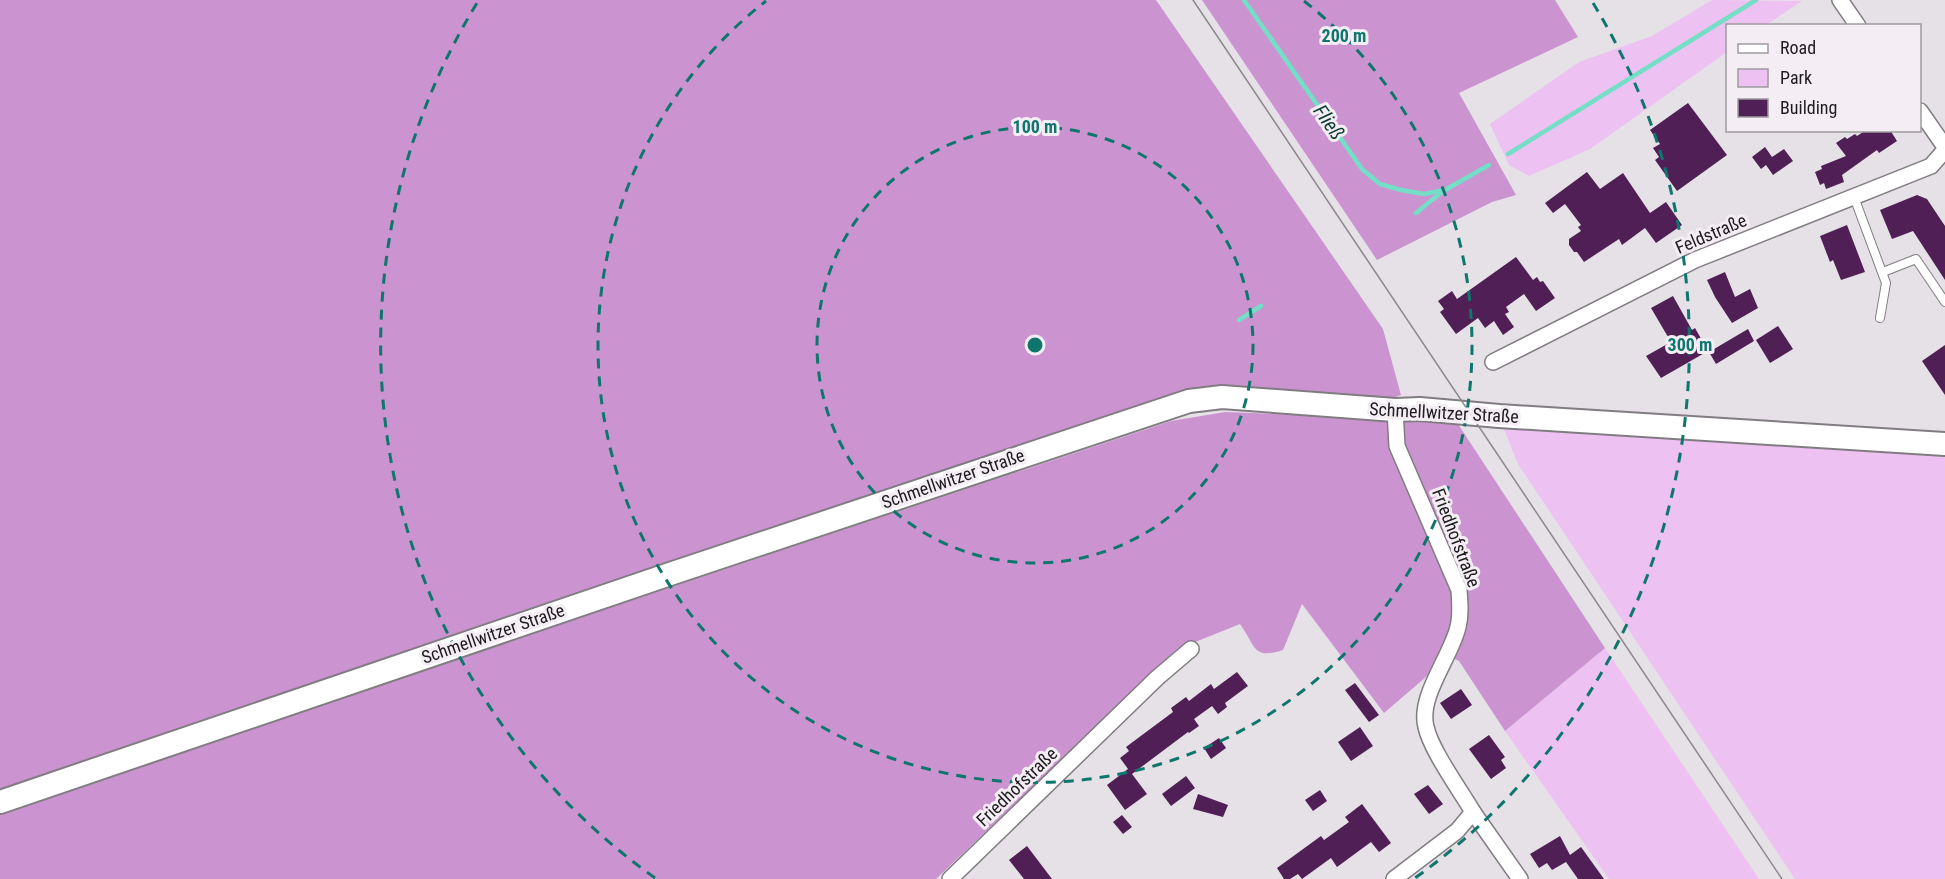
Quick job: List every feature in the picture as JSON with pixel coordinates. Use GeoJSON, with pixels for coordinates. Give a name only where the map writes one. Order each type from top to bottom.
{"type":"FeatureCollection","features":[{"type":"Feature","properties":{"kind":"street"},"geometry":{"type":"LineString","coordinates":[[1840,0],[1857,24]]}},
{"type":"Feature","properties":{"kind":"street"},"geometry":{"type":"LineString","coordinates":[[1921,113],[1945,149]]}},
{"type":"Feature","properties":{"kind":"street","name":"Feldstraße"},"geometry":{"type":"LineString","coordinates":[[1493,362],[1695,260],[1931,166],[1945,149]]}},
{"type":"Feature","properties":{"kind":"street","name":"Schmellwitzer Straße"},"geometry":{"type":"LineString","coordinates":[[0,802],[658,578],[1189,401],[1222,398],[1395,410],[1420,409],[1945,444]]}},
{"type":"Feature","properties":{"kind":"street","name":"Friedhofstraße"},"geometry":{"type":"LineString","coordinates":[[1395,410],[1398,446],[1459,590],[1461,613],[1458,629],[1426,705],[1425,725],[1430,739],[1473,812],[1520,879]]}},
{"type":"Feature","properties":{"kind":"street","name":"Friedhofstraße"},"geometry":{"type":"LineString","coordinates":[[950,879],[1157,678],[1191,649]]}},
{"type":"Feature","properties":{"kind":"street"},"geometry":{"type":"LineString","coordinates":[[1394,879],[1458,831],[1473,812]]}},
{"type":"Feature","properties":{"kind":"lane"},"geometry":{"type":"LineString","coordinates":[[1854,197],[1886,283],[1880,318]]}},
{"type":"Feature","properties":{"kind":"lane"},"geometry":{"type":"LineString","coordinates":[[1883,272],[1916,259],[1945,302]]}},
{"type":"Feature","properties":{"kind":"green space"},"geometry":{"type":"Polygon","coordinates":[[[1712,0],[1802,1],[1768,24],[1726,24],[1726,53],[1590,149],[1529,176],[1509,165],[1490,124],[1579,62],[1652,36],[1712,0]]]}},
{"type":"Feature","properties":{"kind":"green space"},"geometry":{"type":"Polygon","coordinates":[[[1503,427],[1945,454],[1945,879],[1795,879],[1518,464],[1503,427]]]}},
{"type":"Feature","properties":{"kind":"green space"},"geometry":{"type":"Polygon","coordinates":[[[1605,648],[1759,879],[1609,879],[1505,731],[1605,648]]]}},
{"type":"Feature","properties":{"kind":"shaded area"},"geometry":{"type":"Polygon","coordinates":[[[0,0],[1156,0],[1383,329],[1401,395],[1387,400],[1155,403],[0,789],[0,0]]]}},
{"type":"Feature","properties":{"kind":"shaded area"},"geometry":{"type":"Polygon","coordinates":[[[1202,0],[1555,0],[1578,37],[1459,93],[1516,195],[1492,202],[1377,260],[1202,0]]]}},
{"type":"Feature","properties":{"kind":"shaded area"},"geometry":{"type":"Polygon","coordinates":[[[1225,412],[1456,421],[1605,648],[1505,731],[1459,661],[1444,654],[1426,677],[1384,713],[1302,604],[1283,650],[1273,653],[1260,652],[1252,645],[1240,624],[1178,649],[936,879],[0,879],[0,810],[1171,421],[1225,412]]]}},
{"type":"Feature","properties":{"kind":"building"},"geometry":{"type":"Polygon","coordinates":[[[1688,103],[1727,155],[1677,191],[1655,160],[1659,157],[1653,148],[1660,144],[1650,130],[1688,103]]]}},
{"type":"Feature","properties":{"kind":"building"},"geometry":{"type":"Polygon","coordinates":[[[1863,132],[1891,132],[1897,141],[1879,153],[1877,150],[1842,175],[1844,182],[1826,189],[1824,183],[1820,185],[1815,172],[1822,169],[1821,166],[1846,156],[1836,143],[1845,137],[1847,139],[1855,134],[1857,136],[1863,132]]]}},
{"type":"Feature","properties":{"kind":"building"},"geometry":{"type":"Polygon","coordinates":[[[1765,147],[1772,157],[1784,149],[1793,161],[1773,175],[1766,165],[1761,169],[1752,157],[1765,147]]]}},
{"type":"Feature","properties":{"kind":"building"},"geometry":{"type":"Polygon","coordinates":[[[1587,172],[1600,189],[1623,173],[1650,213],[1666,202],[1682,225],[1656,243],[1645,228],[1622,245],[1619,239],[1584,262],[1569,245],[1569,239],[1581,231],[1578,227],[1581,225],[1565,204],[1553,213],[1545,203],[1587,172]]]}},
{"type":"Feature","properties":{"kind":"building"},"geometry":{"type":"Polygon","coordinates":[[[1917,195],[1927,199],[1945,226],[1945,280],[1913,231],[1892,239],[1880,210],[1917,195]]]}},
{"type":"Feature","properties":{"kind":"building"},"geometry":{"type":"Polygon","coordinates":[[[1847,225],[1865,272],[1841,280],[1833,260],[1830,262],[1820,236],[1847,225]]]}},
{"type":"Feature","properties":{"kind":"building"},"geometry":{"type":"Polygon","coordinates":[[[1516,257],[1533,280],[1537,277],[1540,282],[1543,281],[1555,298],[1536,311],[1524,294],[1506,307],[1509,312],[1505,314],[1514,327],[1503,335],[1494,321],[1485,328],[1478,318],[1456,334],[1440,312],[1444,309],[1438,301],[1452,291],[1457,299],[1516,257]]]}},
{"type":"Feature","properties":{"kind":"building"},"geometry":{"type":"Polygon","coordinates":[[[1725,272],[1735,297],[1750,289],[1758,308],[1732,323],[1707,280],[1725,272]]]}},
{"type":"Feature","properties":{"kind":"building"},"geometry":{"type":"Polygon","coordinates":[[[1673,296],[1692,330],[1695,328],[1708,351],[1661,378],[1646,356],[1671,342],[1651,308],[1673,296]]]}},
{"type":"Feature","properties":{"kind":"building"},"geometry":{"type":"Polygon","coordinates":[[[1778,326],[1793,349],[1770,363],[1756,340],[1778,326]]]}},
{"type":"Feature","properties":{"kind":"building"},"geometry":{"type":"Polygon","coordinates":[[[1748,329],[1754,341],[1716,364],[1709,352],[1748,329]]]}},
{"type":"Feature","properties":{"kind":"building"},"geometry":{"type":"Polygon","coordinates":[[[1945,345],[1945,395],[1922,361],[1945,345]]]}},
{"type":"Feature","properties":{"kind":"building"},"geometry":{"type":"Polygon","coordinates":[[[1237,672],[1248,686],[1225,703],[1227,707],[1218,714],[1212,706],[1194,719],[1199,726],[1132,774],[1147,794],[1125,810],[1107,785],[1128,769],[1131,773],[1120,758],[1129,751],[1126,747],[1173,712],[1171,708],[1186,697],[1189,701],[1211,684],[1214,689],[1237,672]]]}},
{"type":"Feature","properties":{"kind":"building"},"geometry":{"type":"Polygon","coordinates":[[[1355,683],[1379,715],[1369,722],[1345,690],[1355,683]]]}},
{"type":"Feature","properties":{"kind":"building"},"geometry":{"type":"Polygon","coordinates":[[[1461,689],[1472,705],[1451,719],[1440,703],[1461,689]]]}},
{"type":"Feature","properties":{"kind":"building"},"geometry":{"type":"Polygon","coordinates":[[[1360,727],[1373,746],[1351,761],[1338,742],[1360,727]]]}},
{"type":"Feature","properties":{"kind":"building"},"geometry":{"type":"Polygon","coordinates":[[[1489,735],[1505,757],[1501,760],[1506,768],[1491,779],[1469,749],[1489,735]]]}},
{"type":"Feature","properties":{"kind":"building"},"geometry":{"type":"Polygon","coordinates":[[[1219,738],[1226,748],[1211,759],[1204,748],[1219,738]]]}},
{"type":"Feature","properties":{"kind":"building"},"geometry":{"type":"Polygon","coordinates":[[[1186,776],[1195,788],[1171,806],[1162,794],[1186,776]]]}},
{"type":"Feature","properties":{"kind":"building"},"geometry":{"type":"Polygon","coordinates":[[[1428,785],[1443,804],[1429,814],[1414,794],[1428,785]]]}},
{"type":"Feature","properties":{"kind":"building"},"geometry":{"type":"Polygon","coordinates":[[[1320,790],[1327,801],[1313,811],[1305,800],[1320,790]]]}},
{"type":"Feature","properties":{"kind":"building"},"geometry":{"type":"Polygon","coordinates":[[[1198,794],[1228,805],[1223,817],[1193,809],[1198,794]]]}},
{"type":"Feature","properties":{"kind":"building"},"geometry":{"type":"Polygon","coordinates":[[[1362,804],[1391,843],[1379,852],[1371,842],[1337,867],[1331,858],[1302,879],[1298,874],[1290,879],[1284,879],[1277,868],[1321,836],[1324,840],[1349,822],[1345,817],[1362,804]]]}},
{"type":"Feature","properties":{"kind":"building"},"geometry":{"type":"Polygon","coordinates":[[[1122,815],[1132,827],[1123,834],[1113,822],[1122,815]]]}},
{"type":"Feature","properties":{"kind":"building"},"geometry":{"type":"Polygon","coordinates":[[[1560,836],[1570,855],[1581,847],[1604,879],[1578,879],[1566,862],[1552,870],[1547,863],[1539,868],[1530,854],[1560,836]]]}},
{"type":"Feature","properties":{"kind":"building"},"geometry":{"type":"Polygon","coordinates":[[[1027,846],[1052,879],[1024,879],[1009,860],[1027,846]]]}},
{"type":"Feature","properties":{"kind":"waterway","name":"Fließ"},"geometry":{"type":"LineString","coordinates":[[1244,0],[1362,169],[1380,184],[1424,194],[1445,190],[1489,165]]}},
{"type":"Feature","properties":{"kind":"waterway","name":"Fließ"},"geometry":{"type":"LineString","coordinates":[[1508,154],[1756,0]]}},
{"type":"Feature","properties":{"kind":"waterway","name":"Fließ"},"geometry":{"type":"LineString","coordinates":[[1416,213],[1443,191]]}},
{"type":"Feature","properties":{"kind":"waterway","name":"Fließ"},"geometry":{"type":"LineString","coordinates":[[1239,320],[1261,306]]}},
{"type":"Feature","properties":{"kind":"tram line"},"geometry":{"type":"LineString","coordinates":[[1193,0],[1782,879]]}}]}
